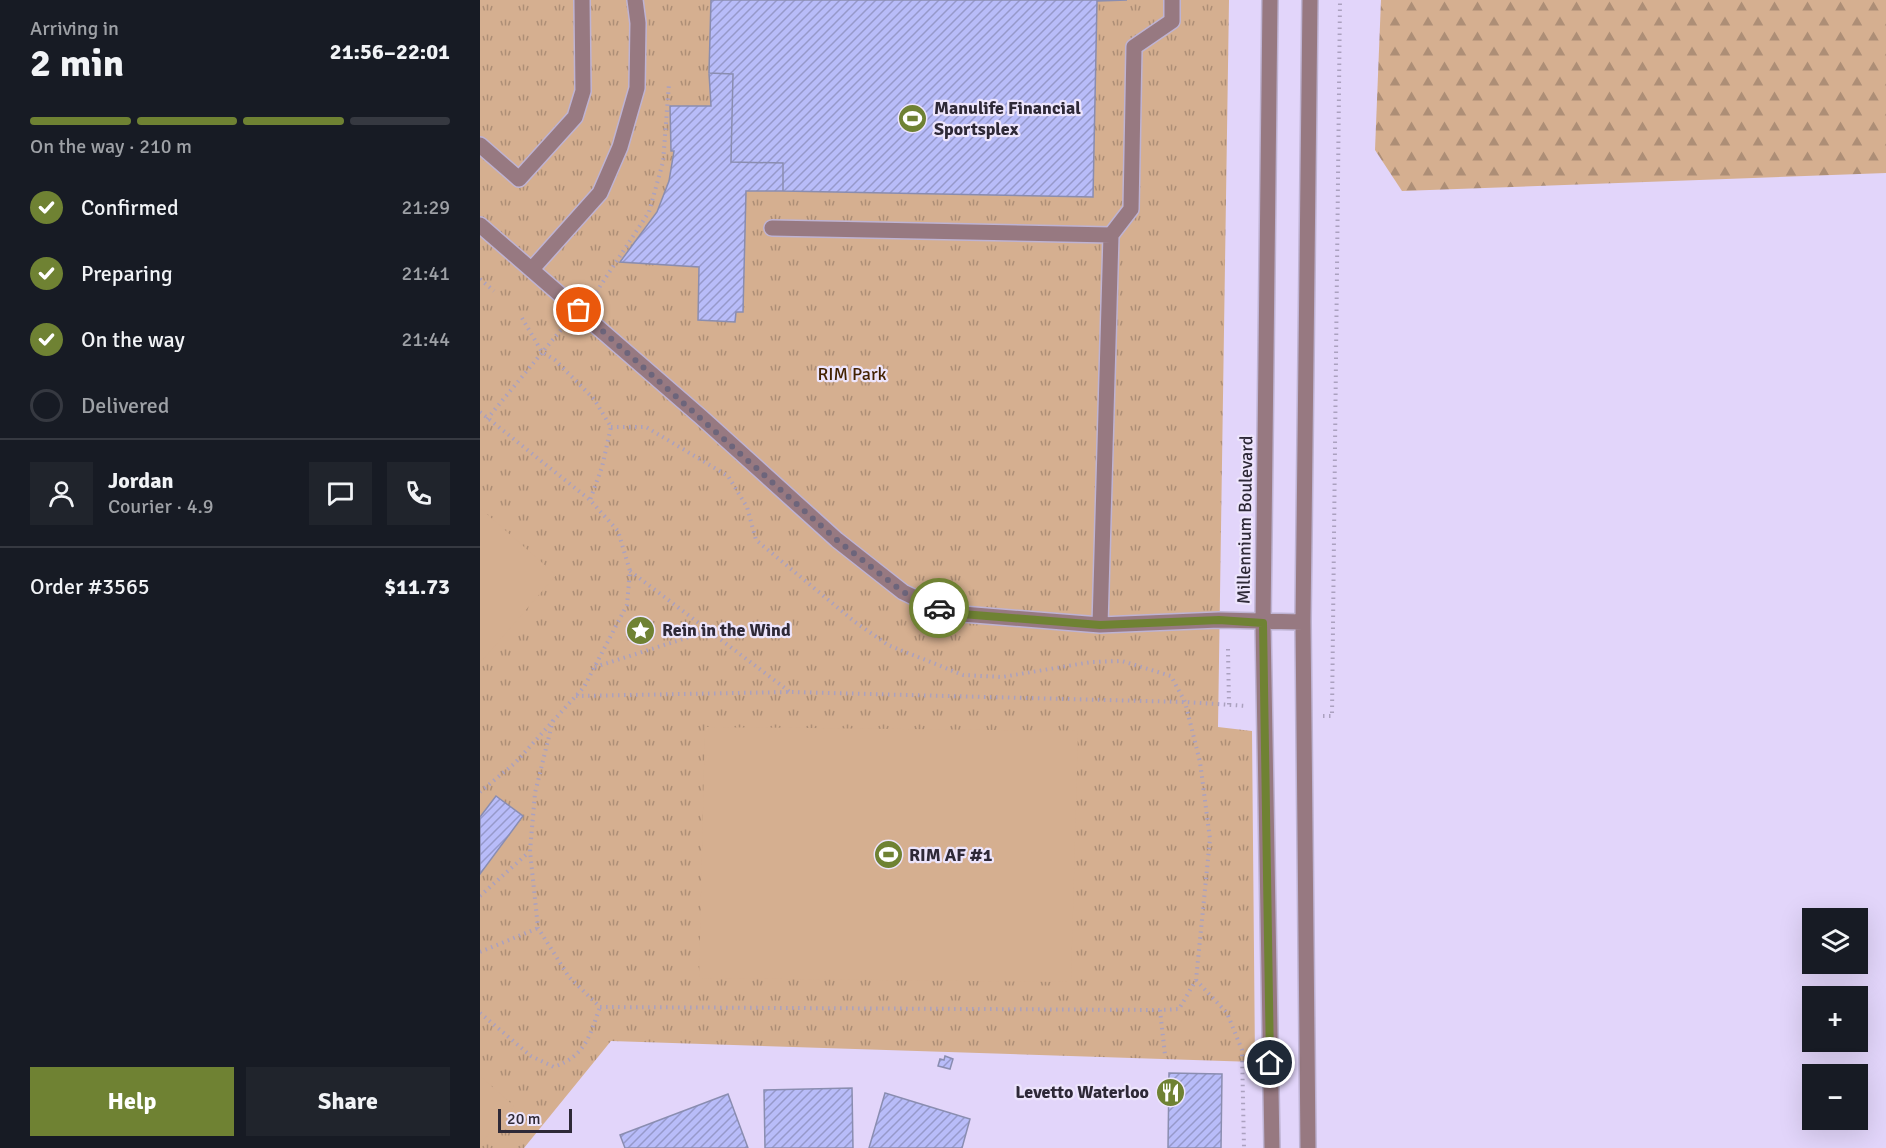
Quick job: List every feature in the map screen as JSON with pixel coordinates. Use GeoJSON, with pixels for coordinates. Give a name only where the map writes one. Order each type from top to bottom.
{"type":"FeatureCollection","features":[{"type":"Feature","properties":{"kind":"street"},"geometry":{"type":"LineString","coordinates":[[480,145],[519,179],[575,117],[584,91],[582,0]]}},
{"type":"Feature","properties":{"kind":"street"},"geometry":{"type":"LineString","coordinates":[[532,269],[600,193],[620,147],[637,88],[638,24],[635,0]]}},
{"type":"Feature","properties":{"kind":"street"},"geometry":{"type":"LineString","coordinates":[[1100,625],[1110,235],[1131,209],[1134,47],[1172,21],[1172,0]]}},
{"type":"Feature","properties":{"kind":"street","name":"Millennium Boulevard"},"geometry":{"type":"LineString","coordinates":[[1270,0],[1263,623],[1272,1148]]}},
{"type":"Feature","properties":{"kind":"street"},"geometry":{"type":"LineString","coordinates":[[1308,1148],[1303,622],[1310,0]]}},
{"type":"Feature","properties":{"kind":"street"},"geometry":{"type":"LineString","coordinates":[[480,225],[837,540],[903,592],[930,605],[962,614],[1100,625],[1219,620],[1263,623],[1303,622]]}},
{"type":"Feature","properties":{"kind":"street"},"geometry":{"type":"LineString","coordinates":[[772,228],[1110,235]]}},
{"type":"Feature","properties":{"kind":"path"},"geometry":{"type":"LineString","coordinates":[[1332,716],[1340,0]]}},
{"type":"Feature","properties":{"kind":"path"},"geometry":{"type":"LineString","coordinates":[[593,297],[649,212],[663,162],[669,84]]}},
{"type":"Feature","properties":{"kind":"path"},"geometry":{"type":"LineString","coordinates":[[480,279],[494,291]]}},
{"type":"Feature","properties":{"kind":"path"},"geometry":{"type":"LineString","coordinates":[[522,318],[542,352],[555,360],[594,399],[611,427],[603,467],[590,500]]}},
{"type":"Feature","properties":{"kind":"path"},"geometry":{"type":"LineString","coordinates":[[487,419],[569,320]]}},
{"type":"Feature","properties":{"kind":"path"},"geometry":{"type":"LineString","coordinates":[[480,412],[590,500],[618,531],[630,571],[627,605],[576,696],[515,763],[480,792]]}},
{"type":"Feature","properties":{"kind":"path"},"geometry":{"type":"LineString","coordinates":[[630,571],[790,692]]}},
{"type":"Feature","properties":{"kind":"path"},"geometry":{"type":"LineString","coordinates":[[594,667],[709,631]]}},
{"type":"Feature","properties":{"kind":"path"},"geometry":{"type":"LineString","coordinates":[[1228,649],[1229,705]]}},
{"type":"Feature","properties":{"kind":"path"},"geometry":{"type":"LineString","coordinates":[[554,720],[535,793],[530,851],[538,928],[569,977],[600,1007],[1179,1009],[1196,981],[1210,839],[1200,762],[1185,702],[1171,676]]}},
{"type":"Feature","properties":{"kind":"path"},"geometry":{"type":"LineString","coordinates":[[576,696],[790,692],[1185,702],[1254,706]]}},
{"type":"Feature","properties":{"kind":"path"},"geometry":{"type":"LineString","coordinates":[[480,896],[530,851]]}},
{"type":"Feature","properties":{"kind":"path"},"geometry":{"type":"LineString","coordinates":[[480,952],[538,928]]}},
{"type":"Feature","properties":{"kind":"path"},"geometry":{"type":"LineString","coordinates":[[1196,981],[1227,1013],[1242,1050],[1244,1148]]}},
{"type":"Feature","properties":{"kind":"path"},"geometry":{"type":"LineString","coordinates":[[480,1013],[531,1056],[554,1067],[570,1061],[586,1046],[600,1007]]}},
{"type":"Feature","properties":{"kind":"path"},"geometry":{"type":"LineString","coordinates":[[1160,1010],[1166,1055]]}},
{"type":"Feature","properties":{"kind":"green space","name":"RIM Park"},"geometry":{"type":"Polygon","coordinates":[[[480,0],[1229,0],[1218,727],[1252,731],[1255,1062],[611,1041],[524,1148],[480,1148],[480,0]]]}},
{"type":"Feature","properties":{"kind":"green space"},"geometry":{"type":"Polygon","coordinates":[[[1381,0],[1886,0],[1886,173],[1402,191],[1375,150],[1381,0]]]}},
{"type":"Feature","properties":{"kind":"green space"},"geometry":{"type":"Polygon","coordinates":[[[480,508],[556,575],[480,663],[480,508]]]}},
{"type":"Feature","properties":{"kind":"green space","name":"RIM AF #1"},"geometry":{"type":"Polygon","coordinates":[[[705,727],[1078,731],[1071,982],[699,978],[705,727]]]}},
{"type":"Feature","properties":{"kind":"green space"},"geometry":{"type":"Polygon","coordinates":[[[480,1076],[514,1106],[480,1144],[480,1076]]]}},
{"type":"Feature","properties":{"kind":"building","name":"Manulife Financial Sportsplex"},"geometry":{"type":"Polygon","coordinates":[[[711,0],[1127,0],[1097,1],[1093,197],[783,191],[783,163],[731,162],[733,74],[709,73],[711,0]]]}},
{"type":"Feature","properties":{"kind":"building"},"geometry":{"type":"Polygon","coordinates":[[[709,73],[733,74],[731,162],[783,163],[783,191],[746,191],[743,312],[736,312],[735,322],[698,320],[699,267],[620,262],[657,212],[669,181],[674,151],[671,151],[670,106],[711,106],[709,73]]]}},
{"type":"Feature","properties":{"kind":"building"},"geometry":{"type":"Polygon","coordinates":[[[496,796],[523,816],[480,874],[480,817],[496,796]]]}},
{"type":"Feature","properties":{"kind":"building"},"geometry":{"type":"Polygon","coordinates":[[[945,1056],[953,1059],[950,1069],[938,1066],[940,1059],[944,1060],[945,1056]]]}},
{"type":"Feature","properties":{"kind":"building"},"geometry":{"type":"Polygon","coordinates":[[[1169,1073],[1222,1074],[1221,1148],[1168,1148],[1169,1073]]]}},
{"type":"Feature","properties":{"kind":"building"},"geometry":{"type":"Polygon","coordinates":[[[852,1088],[853,1148],[765,1148],[764,1090],[852,1088]]]}},
{"type":"Feature","properties":{"kind":"building"},"geometry":{"type":"Polygon","coordinates":[[[885,1093],[970,1119],[962,1148],[869,1148],[885,1093]]]}},
{"type":"Feature","properties":{"kind":"building"},"geometry":{"type":"Polygon","coordinates":[[[728,1094],[748,1148],[625,1148],[620,1135],[728,1094]]]}},
{"type":"Feature","properties":{"kind":"way so far"},"geometry":{"type":"LineString","coordinates":[[579,310],[837,540],[903,592],[939,608]]}},
{"type":"Feature","properties":{"kind":"place","name":"Manulife Financial Sportsplex"},"geometry":{"type":"Point","coordinates":[913,118]}},
{"type":"Feature","properties":{"kind":"place","name":"Rein in the Wind"},"geometry":{"type":"Point","coordinates":[641,630]}},
{"type":"Feature","properties":{"kind":"place","name":"RIM AF #1"},"geometry":{"type":"Point","coordinates":[888,855]}},
{"type":"Feature","properties":{"kind":"place","name":"Levetto Waterloo"},"geometry":{"type":"Point","coordinates":[1170,1092]}},
{"type":"Feature","properties":{"kind":"route"},"geometry":{"type":"LineString","coordinates":[[939,608],[962,614],[1100,625],[1219,620],[1263,623],[1270,1063]]}}]}
